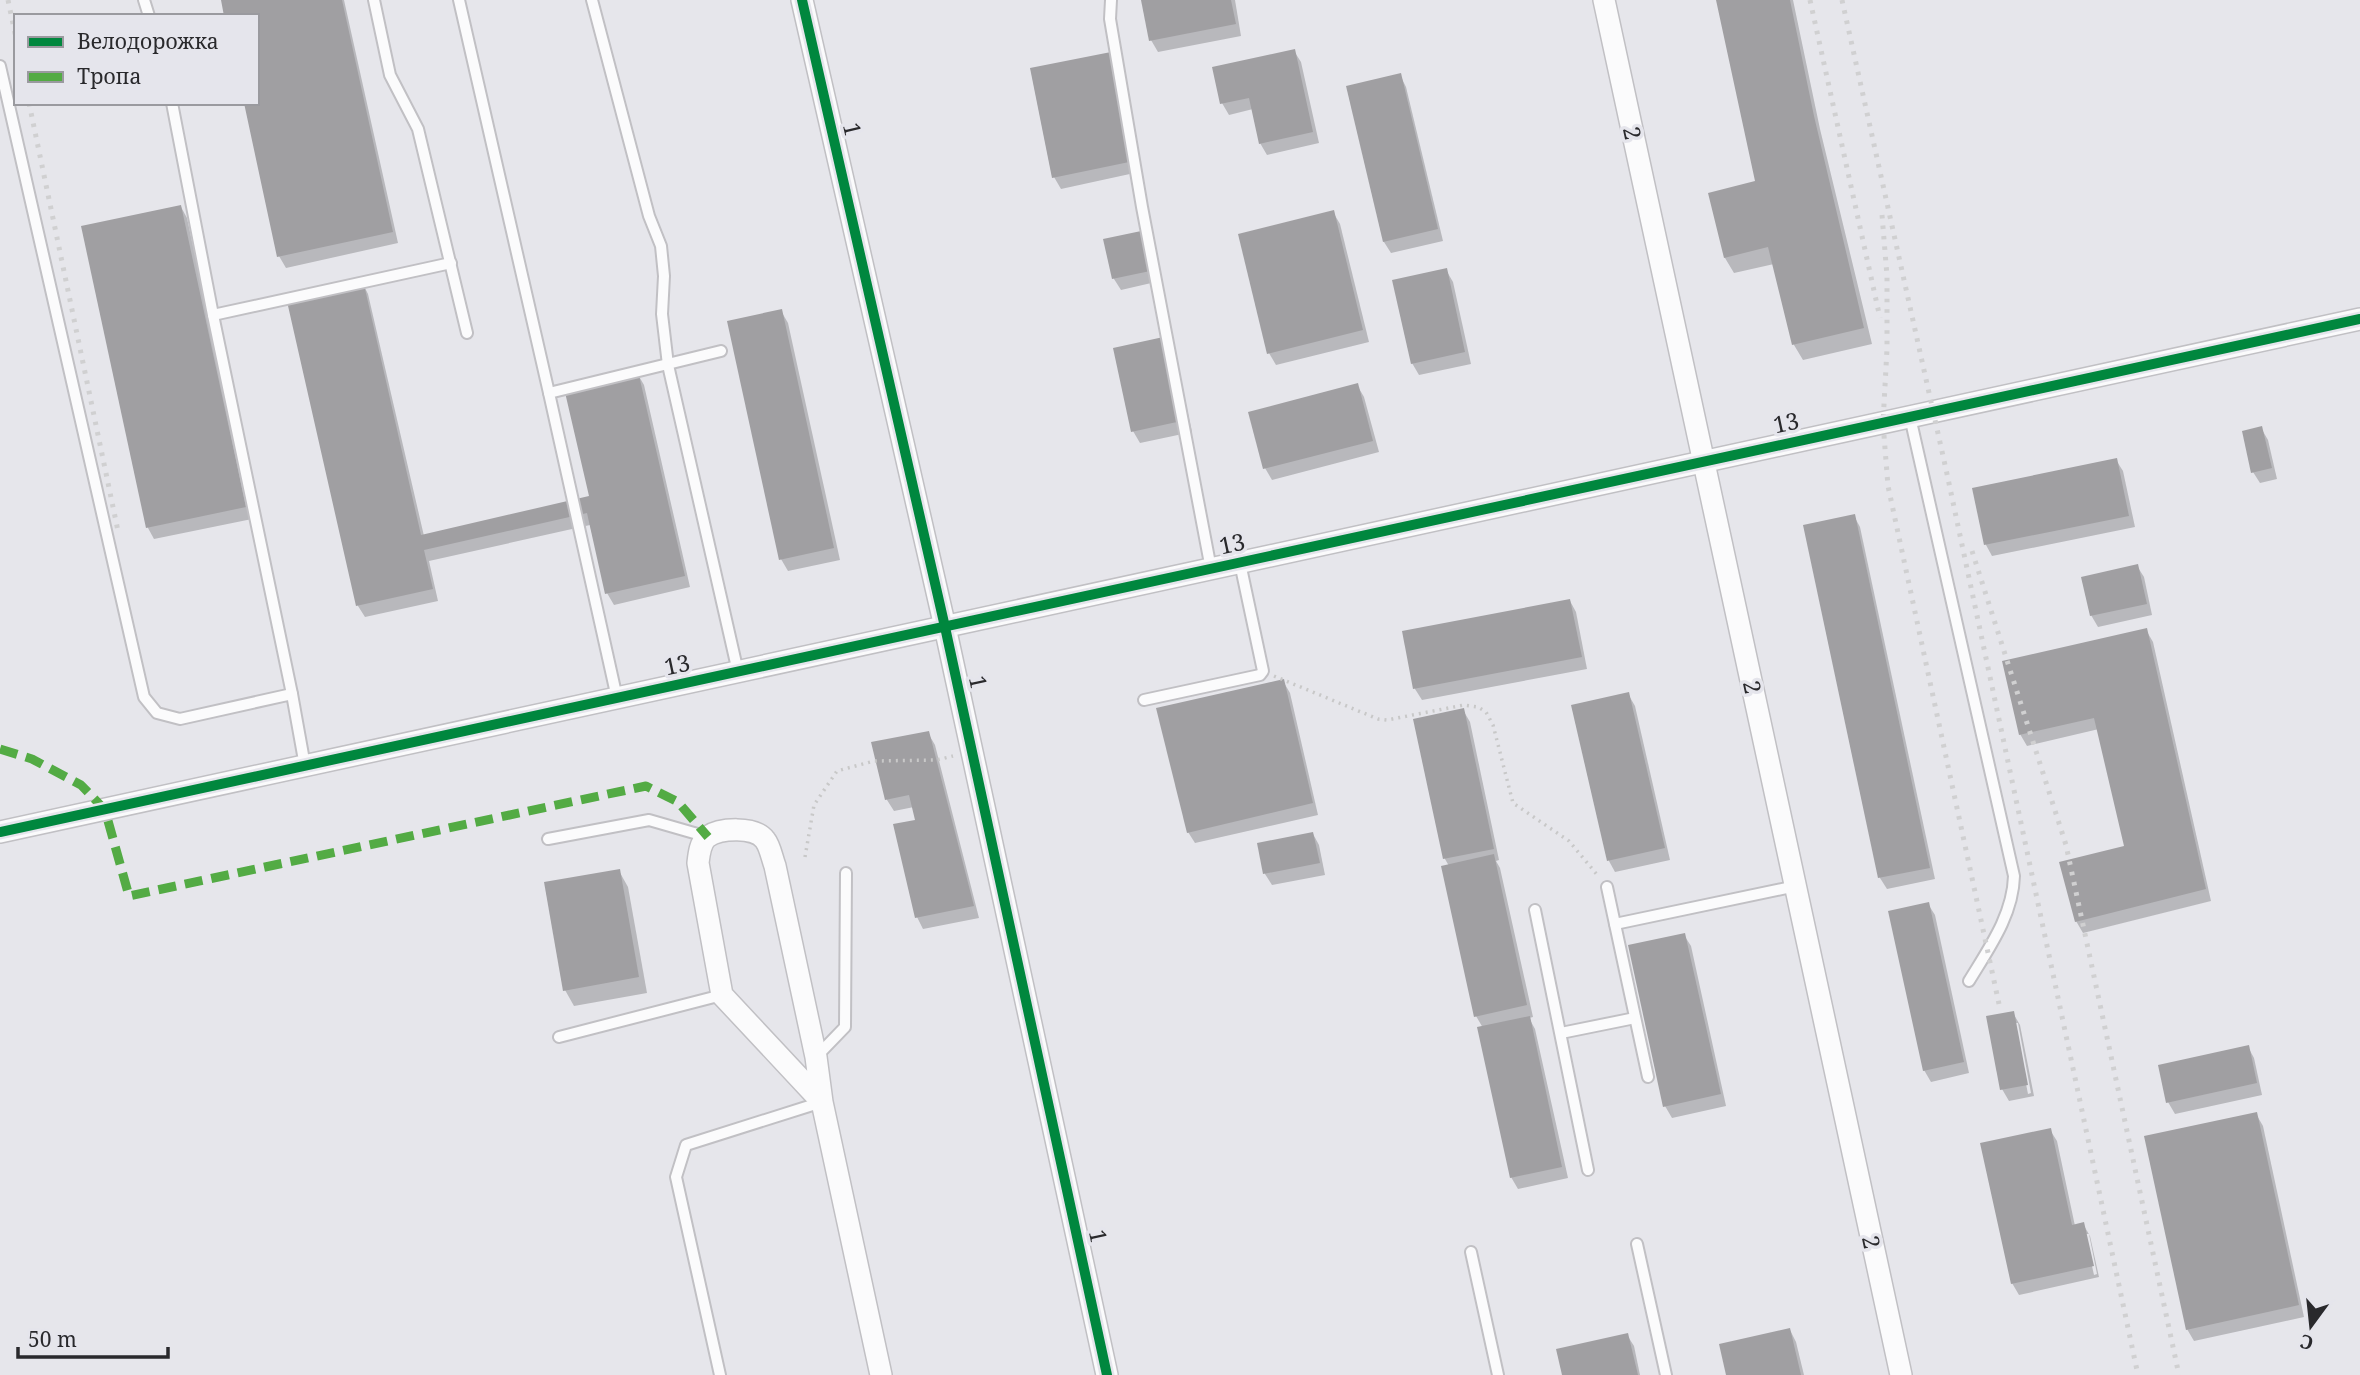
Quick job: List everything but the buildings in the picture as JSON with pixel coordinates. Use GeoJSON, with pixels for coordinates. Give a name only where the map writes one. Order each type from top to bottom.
{"type":"FeatureCollection","features":[{"type":"Feature","properties":{"kind":"street","name":"1"},"geometry":{"type":"LineString","coordinates":[[802,0],[945,627],[1107,1375]]}},
{"type":"Feature","properties":{"kind":"street","name":"2"},"geometry":{"type":"LineString","coordinates":[[1604,0],[1901,1375]]}},
{"type":"Feature","properties":{"kind":"street","name":"13"},"geometry":{"type":"LineString","coordinates":[[0,832],[2360,319]]}},
{"type":"Feature","properties":{"kind":"street"},"geometry":{"type":"LineString","coordinates":[[822,1102],[722,995],[698,863],[701,847],[708,837],[735,830],[754,831],[765,840],[775,866],[816,1057],[822,1102],[881,1375]]}},
{"type":"Feature","properties":{"kind":"lane"},"geometry":{"type":"LineString","coordinates":[[374,0],[390,75],[418,129],[467,333]]}},
{"type":"Feature","properties":{"kind":"lane"},"geometry":{"type":"LineString","coordinates":[[459,0],[617,698]]}},
{"type":"Feature","properties":{"kind":"lane"},"geometry":{"type":"LineString","coordinates":[[592,0],[649,216],[660,246],[664,276],[662,314],[668,365],[738,672]]}},
{"type":"Feature","properties":{"kind":"lane"},"geometry":{"type":"LineString","coordinates":[[1111,0],[1110,19],[1142,207],[1211,569]]}},
{"type":"Feature","properties":{"kind":"lane"},"geometry":{"type":"LineString","coordinates":[[0,66],[144,696],[157,713],[180,719],[292,694]]}},
{"type":"Feature","properties":{"kind":"lane"},"geometry":{"type":"LineString","coordinates":[[172,105],[305,766]]}},
{"type":"Feature","properties":{"kind":"lane"},"geometry":{"type":"LineString","coordinates":[[213,315],[451,263]]}},
{"type":"Feature","properties":{"kind":"lane"},"geometry":{"type":"LineString","coordinates":[[550,393],[721,351]]}},
{"type":"Feature","properties":{"kind":"lane"},"geometry":{"type":"LineString","coordinates":[[1910,417],[2014,876],[2008,912],[1969,981]]}},
{"type":"Feature","properties":{"kind":"lane"},"geometry":{"type":"LineString","coordinates":[[1144,700],[1260,675],[1263,671],[1240,563]]}},
{"type":"Feature","properties":{"kind":"lane"},"geometry":{"type":"LineString","coordinates":[[548,839],[649,820],[708,837]]}},
{"type":"Feature","properties":{"kind":"lane"},"geometry":{"type":"LineString","coordinates":[[816,1057],[845,1027],[846,873]]}},
{"type":"Feature","properties":{"kind":"lane"},"geometry":{"type":"LineString","coordinates":[[1615,924],[1796,886]]}},
{"type":"Feature","properties":{"kind":"lane"},"geometry":{"type":"LineString","coordinates":[[1607,887],[1648,1077]]}},
{"type":"Feature","properties":{"kind":"lane"},"geometry":{"type":"LineString","coordinates":[[1535,910],[1588,1170]]}},
{"type":"Feature","properties":{"kind":"lane"},"geometry":{"type":"LineString","coordinates":[[559,1037],[722,995]]}},
{"type":"Feature","properties":{"kind":"lane"},"geometry":{"type":"LineString","coordinates":[[1561,1033],[1635,1018]]}},
{"type":"Feature","properties":{"kind":"lane"},"geometry":{"type":"LineString","coordinates":[[720,1375],[676,1177],[686,1145],[822,1102]]}},
{"type":"Feature","properties":{"kind":"lane"},"geometry":{"type":"LineString","coordinates":[[1637,1244],[1666,1375]]}},
{"type":"Feature","properties":{"kind":"lane"},"geometry":{"type":"LineString","coordinates":[[1471,1252],[1498,1375]]}},
{"type":"Feature","properties":{"kind":"path"},"geometry":{"type":"LineString","coordinates":[[1263,671],[1378,719],[1387,720],[1464,705],[1478,707],[1486,712],[1493,725],[1513,803],[1569,841],[1607,887]]}},
{"type":"Feature","properties":{"kind":"path"},"geometry":{"type":"LineString","coordinates":[[804,857],[814,805],[837,771],[874,761],[937,760]]}},
{"type":"Feature","properties":{"kind":"railway"},"geometry":{"type":"LineString","coordinates":[[8,0],[14,28]]}},
{"type":"Feature","properties":{"kind":"railway"},"geometry":{"type":"LineString","coordinates":[[1810,0],[1880,318]]}},
{"type":"Feature","properties":{"kind":"railway"},"geometry":{"type":"LineString","coordinates":[[1842,0],[1947,474],[2138,1375]]}},
{"type":"Feature","properties":{"kind":"railway"},"geometry":{"type":"LineString","coordinates":[[29,105],[118,531]]}},
{"type":"Feature","properties":{"kind":"railway"},"geometry":{"type":"LineString","coordinates":[[1882,215],[1887,276],[1883,423],[1888,486],[1999,1004]]}},
{"type":"Feature","properties":{"kind":"railway"},"geometry":{"type":"LineString","coordinates":[[1972,551],[2066,845],[2179,1375]]}},
{"type":"Feature","properties":{"kind":"marked path"},"geometry":{"type":"LineString","coordinates":[[0,749],[32,759],[81,785],[105,810],[129,896],[646,786],[678,802],[708,837]]}},
{"type":"Feature","properties":{"kind":"cycle path"},"geometry":{"type":"LineString","coordinates":[[802,0],[945,627],[1107,1375]]}},
{"type":"Feature","properties":{"kind":"cycle path"},"geometry":{"type":"LineString","coordinates":[[0,832],[2360,319]]}}]}
